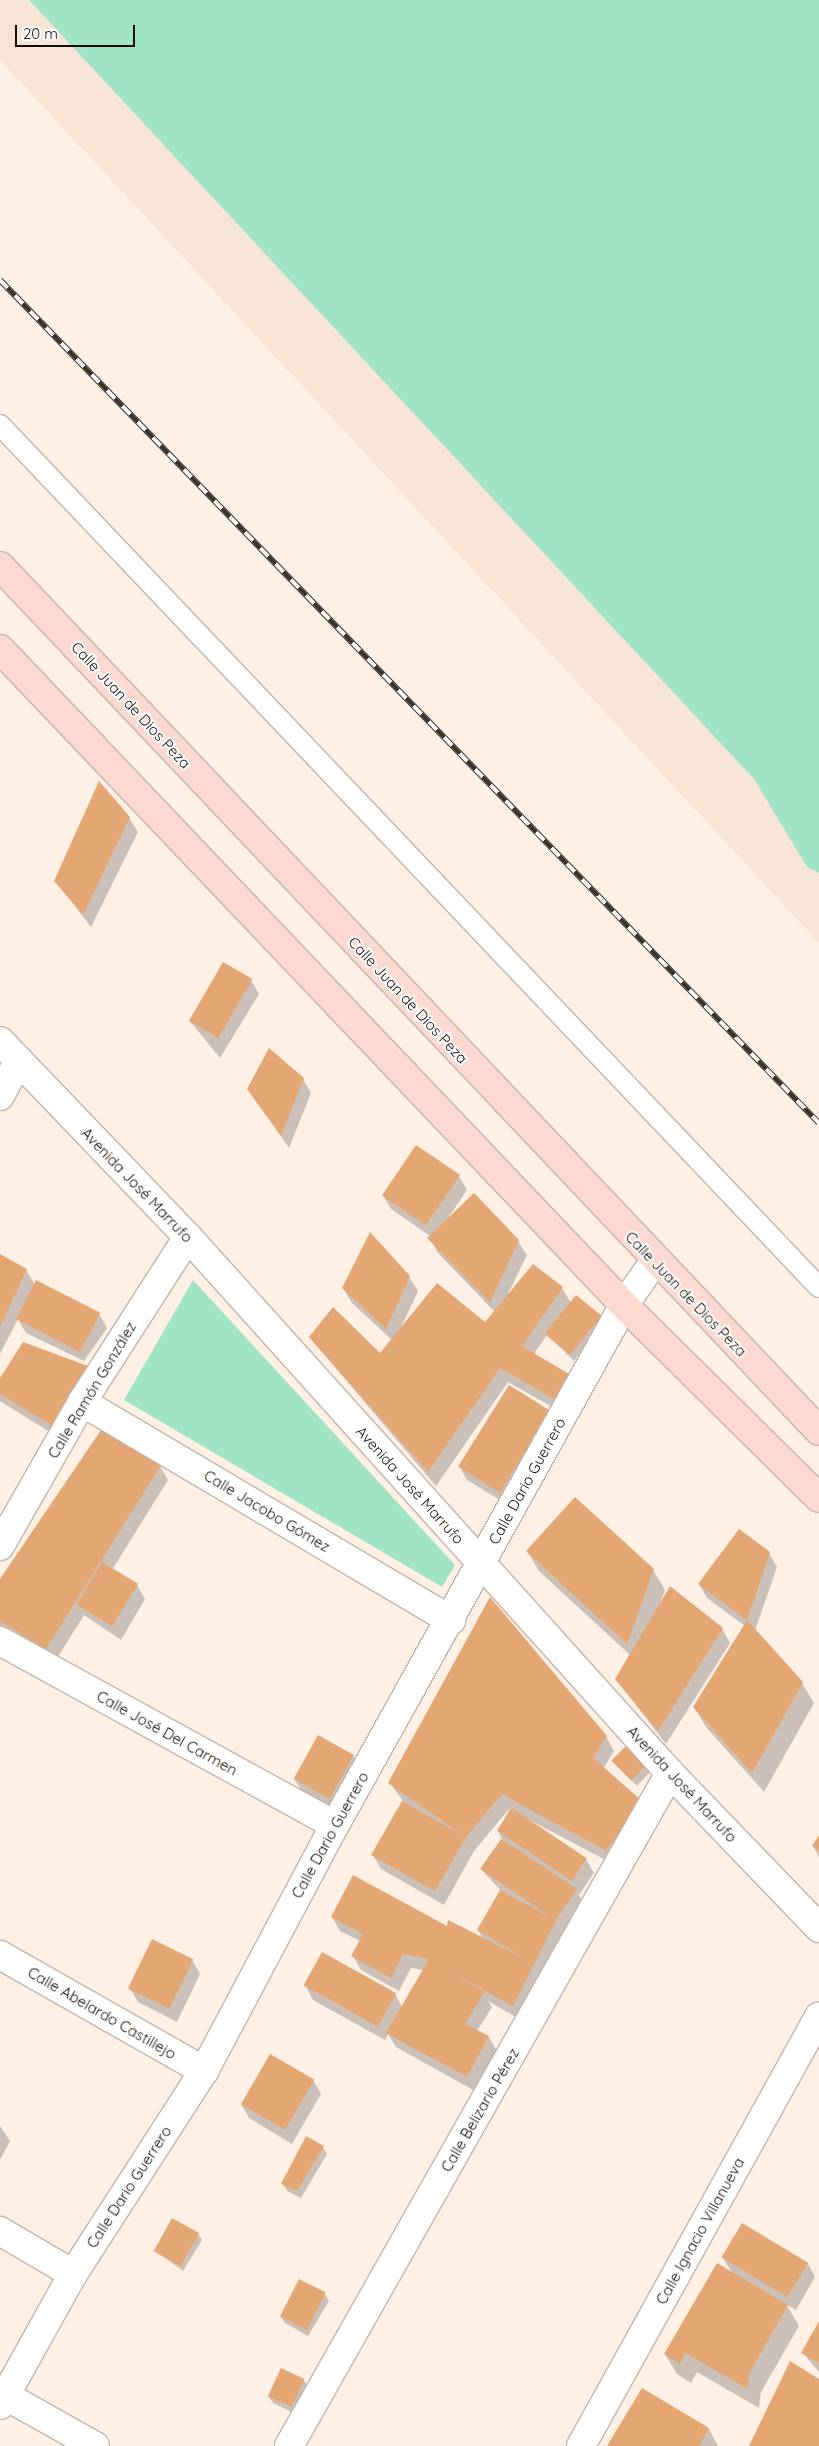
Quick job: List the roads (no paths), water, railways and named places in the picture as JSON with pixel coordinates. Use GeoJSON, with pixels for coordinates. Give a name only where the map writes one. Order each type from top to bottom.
{"type":"FeatureCollection","features":[{"type":"Feature","properties":{"kind":"main road","name":"Calle Juan de Dios Peza"},"geometry":{"type":"LineString","coordinates":[[0,566],[654,1262],[819,1431]]}},
{"type":"Feature","properties":{"kind":"main road"},"geometry":{"type":"LineString","coordinates":[[0,649],[624,1305],[819,1498]]}},
{"type":"Feature","properties":{"kind":"street","name":"Avenida José Marrufo"},"geometry":{"type":"LineString","coordinates":[[0,1041],[188,1237],[670,1773],[819,1928]]}},
{"type":"Feature","properties":{"kind":"street"},"geometry":{"type":"LineString","coordinates":[[0,1096],[19,1061]]}},
{"type":"Feature","properties":{"kind":"street","name":"Calle Ramón González"},"geometry":{"type":"LineString","coordinates":[[0,1546],[82,1402],[188,1237]]}},
{"type":"Feature","properties":{"kind":"street","name":"Calle Dario Guerrero"},"geometry":{"type":"LineString","coordinates":[[3,2401],[73,2274],[204,2071],[335,1825],[451,1620],[624,1305],[654,1262]]}},
{"type":"Feature","properties":{"kind":"street","name":"Calle Jacobo Gómez"},"geometry":{"type":"LineString","coordinates":[[82,1402],[451,1620]]}},
{"type":"Feature","properties":{"kind":"street","name":"Calle José Del Carmen"},"geometry":{"type":"LineString","coordinates":[[0,1642],[335,1825]]}},
{"type":"Feature","properties":{"kind":"street","name":"Calle Belizario Pérez"},"geometry":{"type":"LineString","coordinates":[[289,2446],[670,1773]]}},
{"type":"Feature","properties":{"kind":"street","name":"Calle Abelardo Castillejo"},"geometry":{"type":"LineString","coordinates":[[0,1955],[204,2071]]}},
{"type":"Feature","properties":{"kind":"street","name":"Calle Ignacio Villanueva"},"geometry":{"type":"LineString","coordinates":[[580,2446],[819,2016]]}},
{"type":"Feature","properties":{"kind":"street"},"geometry":{"type":"LineString","coordinates":[[0,2231],[73,2274]]}},
{"type":"Feature","properties":{"kind":"street"},"geometry":{"type":"LineString","coordinates":[[3,2401],[95,2446]]}},
{"type":"Feature","properties":{"kind":"lane"},"geometry":{"type":"LineString","coordinates":[[0,425],[819,1287]]}},
{"type":"Feature","properties":{"kind":"railway"},"geometry":{"type":"LineString","coordinates":[[0,280],[819,1123]]}}]}
